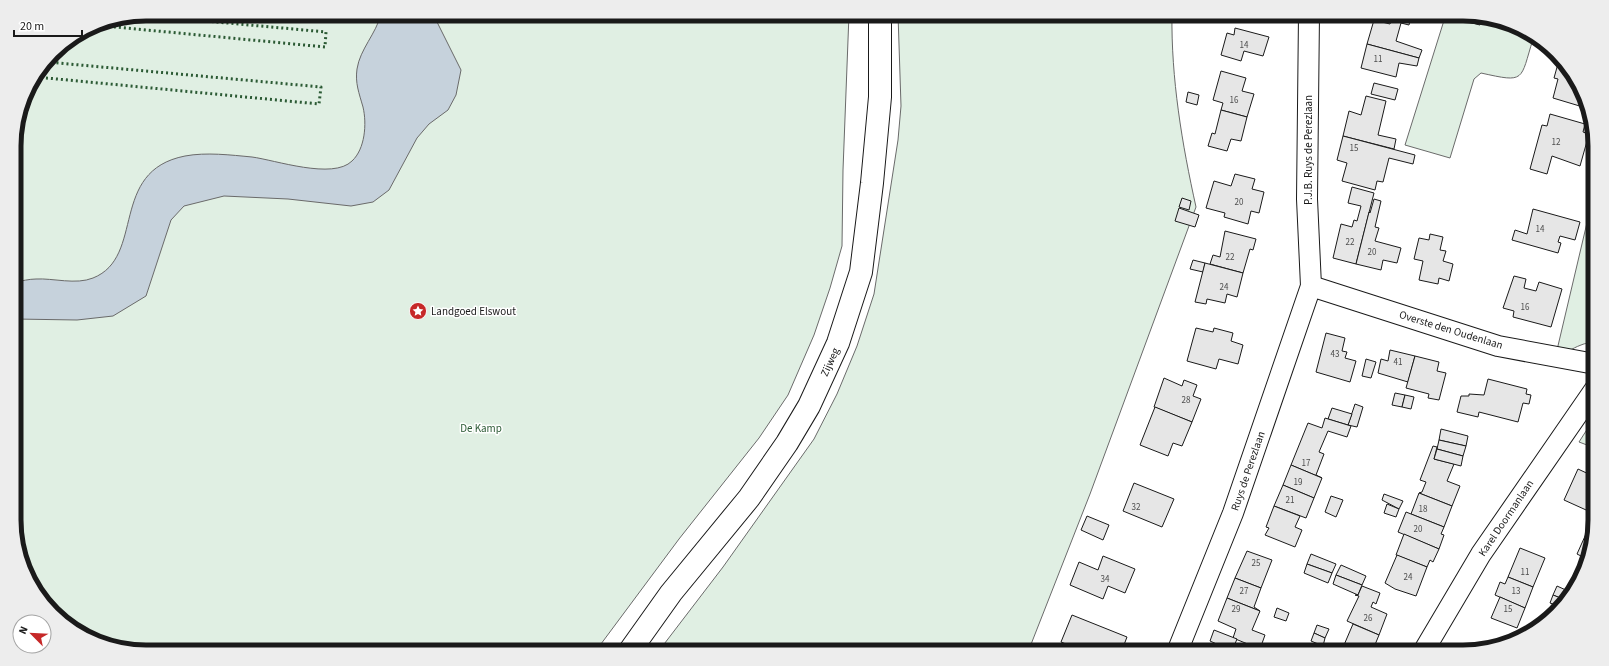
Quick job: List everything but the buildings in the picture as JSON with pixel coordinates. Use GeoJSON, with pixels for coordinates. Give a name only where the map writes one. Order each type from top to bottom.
{"type":"FeatureCollection","features":[{"type":"Feature","properties":{"kind":"street","name":"Zijweg"},"geometry":{"type":"LineString","coordinates":[[634,645],[671,593],[750,498],[810,406],[838,343],[862,264],[872,183],[880,97],[880,21]]}},
{"type":"Feature","properties":{"kind":"street","name":"P.J.B. Ruys de Perezlaan"},"geometry":{"type":"LineString","coordinates":[[1309,21],[1306,199],[1311,286]]}},
{"type":"Feature","properties":{"kind":"street","name":"Overste den Oudenlaan"},"geometry":{"type":"LineString","coordinates":[[1311,286],[1498,346],[1588,363]]}},
{"type":"Feature","properties":{"kind":"street","name":"Ruys de Perezlaan"},"geometry":{"type":"LineString","coordinates":[[1180,645],[1233,513],[1311,286]]}},
{"type":"Feature","properties":{"kind":"street","name":"Karel Doormanlaan"},"geometry":{"type":"LineString","coordinates":[[1427,645],[1481,554],[1588,399]]}},
{"type":"Feature","properties":{"kind":"green space","name":"Landgoed Elswout"},"geometry":{"type":"Polygon","coordinates":[[[146,21],[849,21],[843,170],[842,246],[830,288],[814,335],[788,395],[759,438],[679,539],[600,645],[138,645],[121,643],[98,636],[70,619],[47,596],[30,568],[25,553],[21,520],[21,138],[23,121],[30,98],[47,70],[76,42],[98,30],[121,23],[146,21]]]}},
{"type":"Feature","properties":{"kind":"green space"},"geometry":{"type":"Polygon","coordinates":[[[898,21],[1172,21],[1173,62],[1178,111],[1196,207],[1090,494],[1031,645],[663,645],[723,567],[814,439],[837,394],[857,346],[874,294],[898,140],[901,106],[898,21]]]}},
{"type":"Feature","properties":{"kind":"green space"},"geometry":{"type":"Polygon","coordinates":[[[1444,21],[1488,23],[1511,30],[1532,42],[1523,71],[1519,76],[1514,78],[1506,78],[1481,73],[1474,79],[1450,158],[1405,145],[1444,21]]]}},
{"type":"Feature","properties":{"kind":"green space"},"geometry":{"type":"Polygon","coordinates":[[[1588,218],[1588,343],[1567,351],[1557,350],[1588,218]]]}},
{"type":"Feature","properties":{"kind":"green space"},"geometry":{"type":"Polygon","coordinates":[[[1588,428],[1588,445],[1579,442],[1588,428]]]}},
{"type":"Feature","properties":{"kind":"shaded area"},"geometry":{"type":"Polygon","coordinates":[[[379,21],[436,21],[461,70],[456,95],[448,110],[429,124],[417,138],[389,190],[373,202],[351,206],[288,199],[224,196],[184,206],[171,220],[146,296],[113,316],[77,320],[21,319],[21,281],[36,279],[72,281],[86,280],[93,278],[109,267],[119,252],[136,196],[146,178],[161,165],[185,156],[201,154],[252,157],[318,169],[332,169],[343,166],[352,161],[360,150],[365,128],[363,107],[357,83],[357,69],[361,55],[379,21]]]}},
{"type":"Feature","properties":{"kind":"hedge"},"geometry":{"type":"LineString","coordinates":[[110,27],[325,47],[326,32],[206,21]]}},
{"type":"Feature","properties":{"kind":"hedge"},"geometry":{"type":"LineString","coordinates":[[42,78],[319,104],[321,87],[53,63]]}},
{"type":"Feature","properties":{"kind":"place","name":"Landgoed Elswout"},"geometry":{"type":"Point","coordinates":[418,311]}},
{"type":"Feature","properties":{"kind":"park label","name":"De Kamp"},"geometry":{"type":"Point","coordinates":[481,428]}}]}
